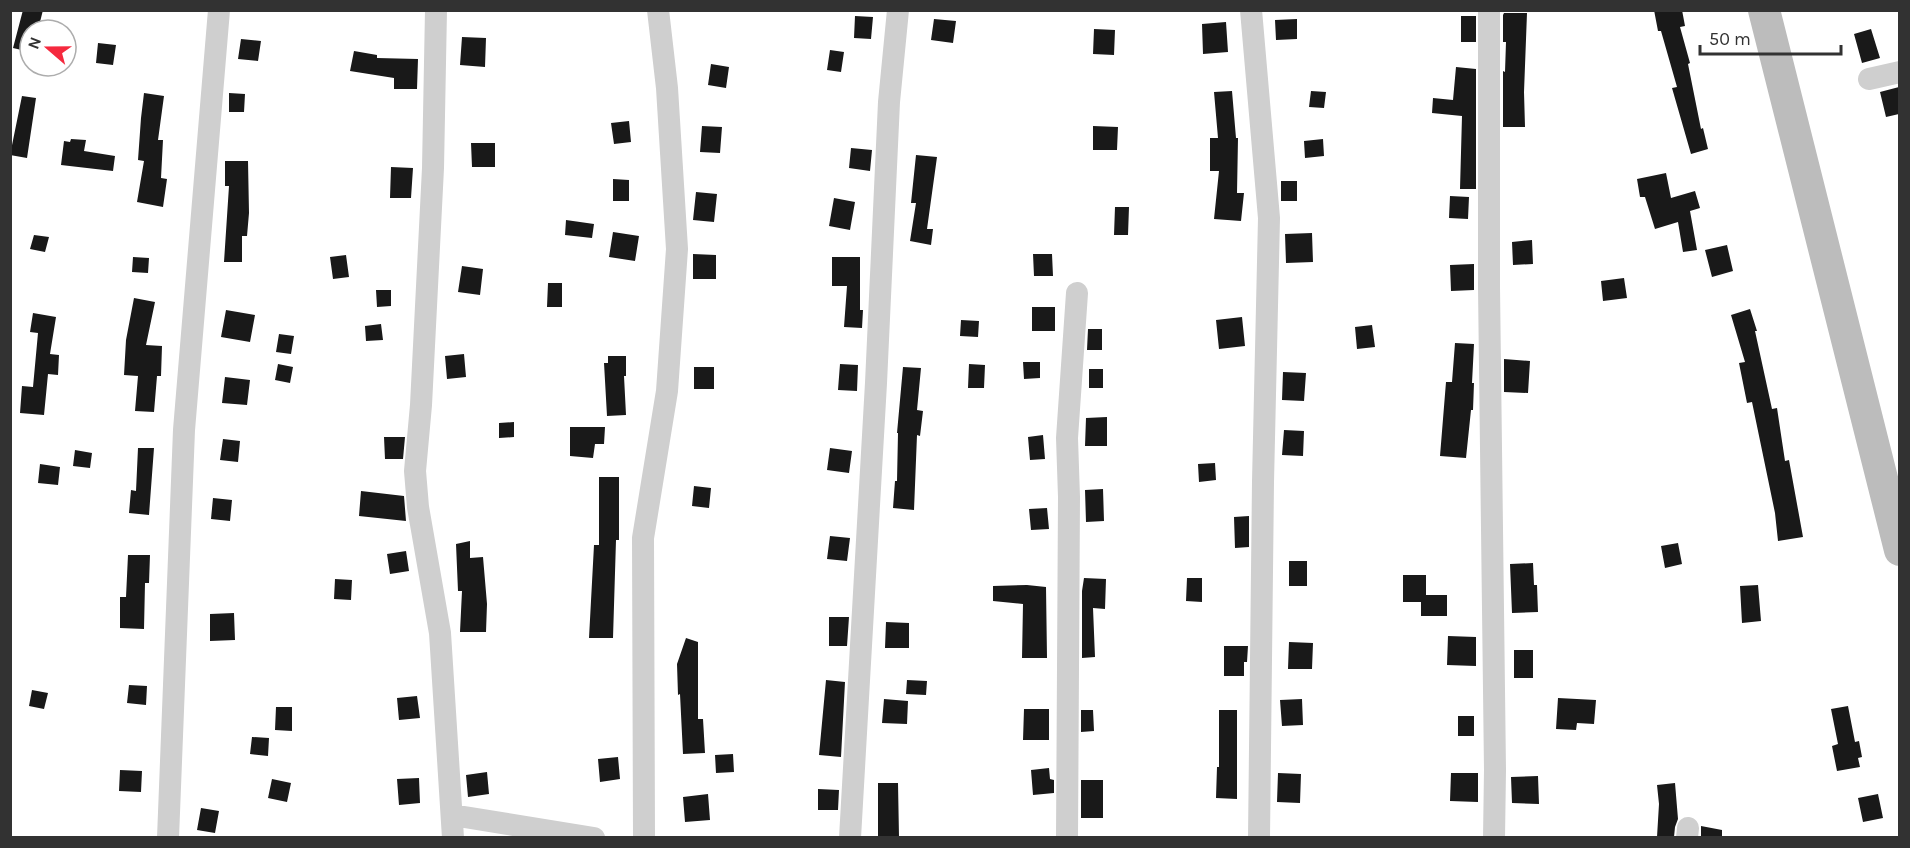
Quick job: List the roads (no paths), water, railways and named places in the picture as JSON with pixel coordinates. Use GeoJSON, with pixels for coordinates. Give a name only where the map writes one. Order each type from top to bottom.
{"type":"FeatureCollection","features":[{"type":"Feature","properties":{"kind":"main road"},"geometry":{"type":"LineString","coordinates":[[1764,10],[1899,550]]}},
{"type":"Feature","properties":{"kind":"street"},"geometry":{"type":"LineString","coordinates":[[168,837],[184,430],[219,10]]}},
{"type":"Feature","properties":{"kind":"street"},"geometry":{"type":"LineString","coordinates":[[436,10],[434,168],[421,405],[415,471],[418,507],[440,633],[453,826],[594,837]]}},
{"type":"Feature","properties":{"kind":"street"},"geometry":{"type":"LineString","coordinates":[[644,837],[643,538],[667,391],[677,249],[667,88],[658,10]]}},
{"type":"Feature","properties":{"kind":"street"},"geometry":{"type":"LineString","coordinates":[[850,837],[876,383],[889,102],[898,10]]}},
{"type":"Feature","properties":{"kind":"street"},"geometry":{"type":"LineString","coordinates":[[1251,10],[1269,218],[1259,837]]}},
{"type":"Feature","properties":{"kind":"street"},"geometry":{"type":"LineString","coordinates":[[1489,10],[1494,837]]}},
{"type":"Feature","properties":{"kind":"street"},"geometry":{"type":"LineString","coordinates":[[1869,79],[1899,72]]}},
{"type":"Feature","properties":{"kind":"street"},"geometry":{"type":"LineString","coordinates":[[1067,837],[1069,497],[1067,438],[1077,293]]}}]}
